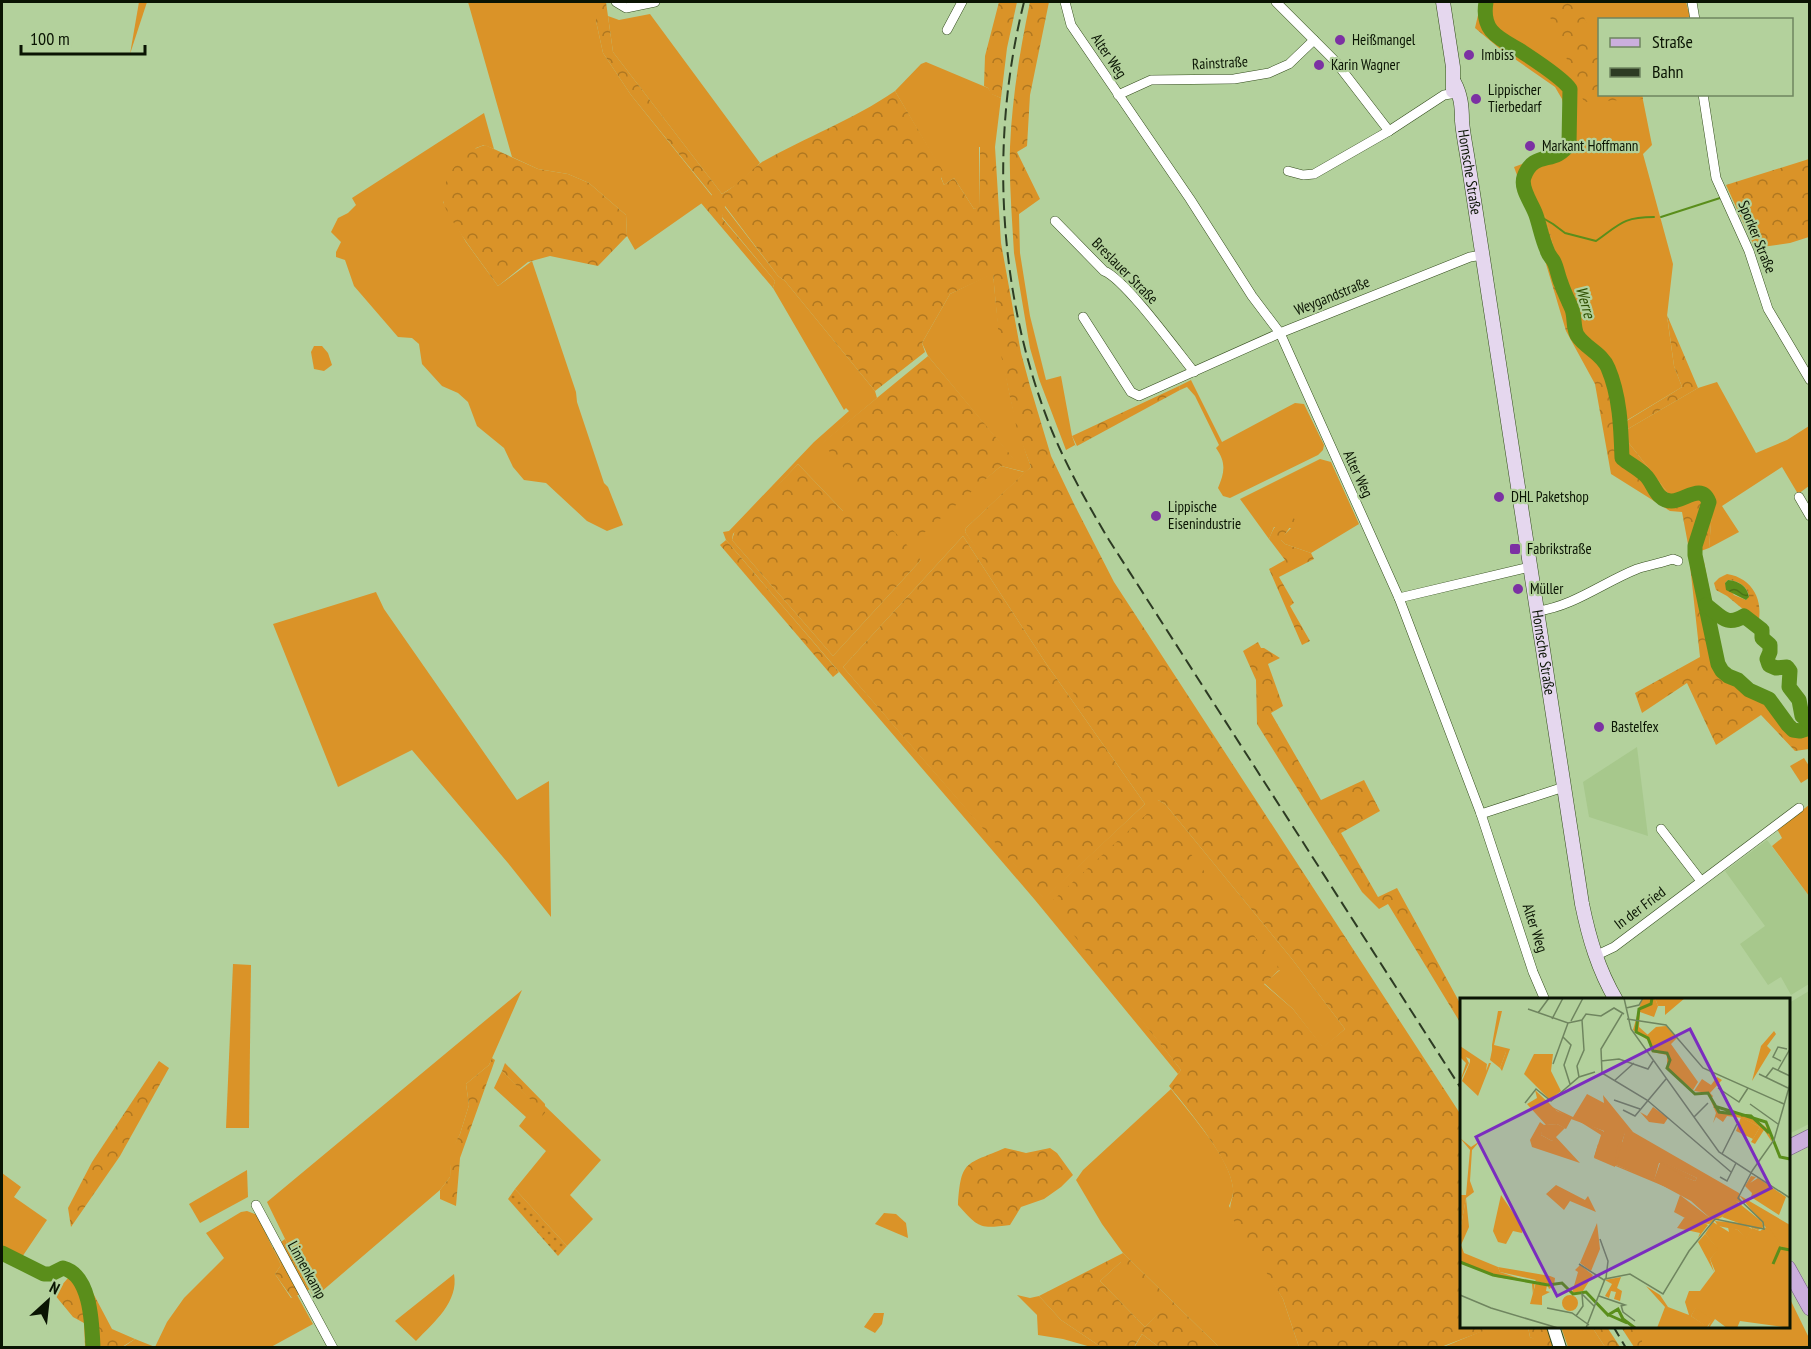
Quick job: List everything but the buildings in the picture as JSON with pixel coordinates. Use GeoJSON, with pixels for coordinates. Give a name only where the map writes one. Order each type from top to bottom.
{"type":"FeatureCollection","features":[{"type":"Feature","properties":{"kind":"main road","name":"Hornsche Straße"},"geometry":{"type":"LineString","coordinates":[[1443,2],[1582,904],[1595,956],[1616,998]]}},
{"type":"Feature","properties":{"kind":"main road"},"geometry":{"type":"LineString","coordinates":[[1790,1147],[1809,1137]]}},
{"type":"Feature","properties":{"kind":"main road"},"geometry":{"type":"LineString","coordinates":[[1790,1272],[1809,1308]]}},
{"type":"Feature","properties":{"kind":"street"},"geometry":{"type":"LineString","coordinates":[[616,2],[626,8],[655,2]]}},
{"type":"Feature","properties":{"kind":"street"},"geometry":{"type":"LineString","coordinates":[[947,30],[962,2]]}},
{"type":"Feature","properties":{"kind":"street","name":"Alter Weg"},"geometry":{"type":"LineString","coordinates":[[1065,2],[1071,25],[1190,199],[1252,296],[1280,333],[1399,598],[1481,814],[1533,972],[1545,998]]}},
{"type":"Feature","properties":{"kind":"street"},"geometry":{"type":"LineString","coordinates":[[1276,2],[1335,62],[1389,131]]}},
{"type":"Feature","properties":{"kind":"street"},"geometry":{"type":"LineString","coordinates":[[1692,2],[1695,18]]}},
{"type":"Feature","properties":{"kind":"street","name":"Rainstraße"},"geometry":{"type":"LineString","coordinates":[[1118,95],[1151,80],[1234,79],[1269,73],[1289,64],[1314,39]]}},
{"type":"Feature","properties":{"kind":"street"},"geometry":{"type":"LineString","coordinates":[[1288,171],[1303,175],[1314,174],[1456,89]]}},
{"type":"Feature","properties":{"kind":"street","name":"Sporker Straße"},"geometry":{"type":"LineString","coordinates":[[1703,96],[1716,177],[1749,250],[1768,309],[1809,380]]}},
{"type":"Feature","properties":{"kind":"street","name":"Breslauer Straße"},"geometry":{"type":"LineString","coordinates":[[1055,221],[1140,304],[1194,372]]}},
{"type":"Feature","properties":{"kind":"street","name":"Weygandstraße"},"geometry":{"type":"LineString","coordinates":[[1083,317],[1135,396],[1146,394],[1280,333],[1470,257],[1483,255]]}},
{"type":"Feature","properties":{"kind":"street"},"geometry":{"type":"LineString","coordinates":[[1799,498],[1809,516]]}},
{"type":"Feature","properties":{"kind":"street"},"geometry":{"type":"LineString","coordinates":[[1538,611],[1553,608],[1592,592],[1636,570],[1673,559],[1678,561]]}},
{"type":"Feature","properties":{"kind":"street"},"geometry":{"type":"LineString","coordinates":[[1399,598],[1530,567]]}},
{"type":"Feature","properties":{"kind":"street"},"geometry":{"type":"LineString","coordinates":[[1481,814],[1564,788]]}},
{"type":"Feature","properties":{"kind":"street","name":"In der Fried"},"geometry":{"type":"LineString","coordinates":[[1595,956],[1614,946],[1799,808]]}},
{"type":"Feature","properties":{"kind":"street"},"geometry":{"type":"LineString","coordinates":[[1661,829],[1701,881]]}},
{"type":"Feature","properties":{"kind":"street","name":"Linnenkamp"},"geometry":{"type":"LineString","coordinates":[[256,1205],[333,1347]]}},
{"type":"Feature","properties":{"kind":"street"},"geometry":{"type":"LineString","coordinates":[[1555,1328],[1560,1347]]}},
{"type":"Feature","properties":{"kind":"shaded area"},"geometry":{"type":"Polygon","coordinates":[[[1637,747],[1648,836],[1589,817],[1583,782],[1637,747]]]}},
{"type":"Feature","properties":{"kind":"shaded area"},"geometry":{"type":"Polygon","coordinates":[[[1767,840],[1809,896],[1809,984],[1791,995],[1781,977],[1768,985],[1740,944],[1765,926],[1725,871],[1767,840]]]}},
{"type":"Feature","properties":{"kind":"shaded area"},"geometry":{"type":"Polygon","coordinates":[[[1809,991],[1809,1124],[1790,1134],[1790,1002],[1809,991]]]}},
{"type":"Feature","properties":{"kind":"green space"},"geometry":{"type":"Polygon","coordinates":[[[139,2],[147,2],[130,54],[139,2]]]}},
{"type":"Feature","properties":{"kind":"green space"},"geometry":{"type":"Polygon","coordinates":[[[468,2],[596,2],[596,21],[603,53],[631,95],[712,196],[635,250],[627,236],[626,215],[589,183],[568,174],[538,169],[512,157],[468,2]]]}},
{"type":"Feature","properties":{"kind":"green space"},"geometry":{"type":"Polygon","coordinates":[[[596,2],[606,2],[613,52],[722,194],[762,162],[863,111],[895,91],[944,173],[941,178],[944,185],[954,178],[974,209],[980,206],[980,146],[995,147],[1001,243],[1021,353],[1051,456],[1114,582],[1460,1113],[1460,1328],[1491,1328],[1441,1347],[1299,1347],[1283,1299],[1231,1216],[1233,1189],[1225,1164],[1207,1135],[1169,1086],[1181,1070],[1049,904],[1150,811],[1156,809],[1280,969],[1264,984],[1293,1009],[1323,1047],[1345,1029],[1292,959],[1165,804],[1149,799],[1051,662],[965,532],[966,528],[1031,467],[1017,430],[1000,350],[993,274],[950,294],[922,343],[925,352],[875,391],[785,281],[778,276],[725,206],[722,218],[775,281],[773,288],[701,203],[712,195],[631,95],[603,53],[596,21],[596,2]]]}},
{"type":"Feature","properties":{"kind":"green space"},"geometry":{"type":"Polygon","coordinates":[[[999,2],[1017,2],[1007,48],[1001,98],[991,94],[984,86],[985,56],[999,2]]]}},
{"type":"Feature","properties":{"kind":"green space"},"geometry":{"type":"Polygon","coordinates":[[[1030,2],[1049,2],[1030,95],[1027,146],[1017,152],[1040,199],[1019,214],[1020,253],[1014,253],[1010,173],[1011,129],[1017,74],[1030,2]]]}},
{"type":"Feature","properties":{"kind":"green space"},"geometry":{"type":"Polygon","coordinates":[[[1481,2],[1491,2],[1493,24],[1496,30],[1510,44],[1534,60],[1566,87],[1575,108],[1573,146],[1568,156],[1540,166],[1521,186],[1514,167],[1560,147],[1568,124],[1562,99],[1555,87],[1499,48],[1475,28],[1481,2]]]}},
{"type":"Feature","properties":{"kind":"green space"},"geometry":{"type":"Polygon","coordinates":[[[1491,2],[1686,2],[1690,17],[1686,18],[1598,18],[1598,96],[1642,96],[1652,145],[1643,154],[1673,264],[1667,316],[1674,366],[1682,387],[1619,425],[1603,368],[1576,331],[1545,215],[1531,216],[1521,186],[1540,166],[1559,161],[1573,146],[1566,87],[1534,60],[1510,44],[1493,24],[1491,2]]]}},
{"type":"Feature","properties":{"kind":"green space"},"geometry":{"type":"Polygon","coordinates":[[[1544,2],[1578,2],[1598,52],[1598,96],[1642,96],[1643,99],[1584,102],[1544,2]]]}},
{"type":"Feature","properties":{"kind":"green space"},"geometry":{"type":"Polygon","coordinates":[[[650,14],[760,163],[739,183],[722,194],[613,52],[608,16],[619,20],[650,14]]]}},
{"type":"Feature","properties":{"kind":"green space"},"geometry":{"type":"Polygon","coordinates":[[[926,62],[988,88],[992,94],[1001,98],[995,147],[979,147],[980,207],[974,209],[954,178],[944,185],[941,177],[943,173],[895,91],[921,64],[926,62]]]}},
{"type":"Feature","properties":{"kind":"green space"},"geometry":{"type":"Polygon","coordinates":[[[484,113],[494,149],[484,145],[476,148],[443,202],[466,242],[498,286],[532,261],[604,483],[608,487],[623,525],[607,531],[587,521],[546,483],[524,480],[513,467],[504,448],[477,426],[468,402],[458,393],[442,386],[422,364],[419,344],[412,338],[398,337],[354,286],[345,260],[336,257],[341,242],[331,232],[338,218],[348,213],[356,205],[352,198],[484,113]]]}},
{"type":"Feature","properties":{"kind":"green space"},"geometry":{"type":"Polygon","coordinates":[[[485,145],[538,169],[568,174],[589,183],[626,215],[627,236],[598,266],[550,256],[528,262],[498,286],[458,230],[443,200],[446,182],[458,162],[468,153],[485,145]]]}},
{"type":"Feature","properties":{"kind":"green space"},"geometry":{"type":"Polygon","coordinates":[[[1809,159],[1809,237],[1790,243],[1755,248],[1726,185],[1809,159]]]}},
{"type":"Feature","properties":{"kind":"green space"},"geometry":{"type":"Polygon","coordinates":[[[724,206],[778,276],[785,281],[875,391],[877,398],[823,443],[972,490],[1001,466],[1024,472],[928,356],[922,343],[950,294],[993,273],[1005,372],[1031,467],[966,528],[965,532],[1158,800],[1165,804],[1292,959],[1345,1029],[1323,1048],[1293,1009],[1264,983],[1280,970],[1131,1006],[1181,1070],[1178,1074],[1035,900],[726,540],[723,532],[729,531],[814,442],[849,411],[846,408],[844,410],[773,288],[775,281],[722,217],[724,206]],[[798,464],[733,534],[732,540],[833,656],[921,560],[843,511],[798,464]],[[963,536],[843,667],[1044,898],[1145,804],[1045,662],[963,536]]]}},
{"type":"Feature","properties":{"kind":"green space"},"geometry":{"type":"Polygon","coordinates":[[[1545,214],[1576,331],[1603,367],[1615,395],[1620,425],[1682,387],[1674,366],[1667,315],[1698,388],[1621,433],[1668,493],[1693,485],[1713,498],[1709,548],[1690,555],[1682,512],[1670,511],[1611,474],[1595,384],[1566,331],[1532,217],[1545,214]]]}},
{"type":"Feature","properties":{"kind":"green space"},"geometry":{"type":"Polygon","coordinates":[[[1014,253],[1020,253],[1030,316],[1046,380],[1061,376],[1076,447],[1075,445],[1066,450],[1039,379],[1030,348],[1014,253]]]}},
{"type":"Feature","properties":{"kind":"green space"},"geometry":{"type":"Polygon","coordinates":[[[314,346],[322,346],[328,353],[332,365],[324,371],[314,369],[311,352],[314,346]]]}},
{"type":"Feature","properties":{"kind":"green space"},"geometry":{"type":"Polygon","coordinates":[[[928,356],[1025,472],[1001,466],[911,544],[822,443],[928,356]]]}},
{"type":"Feature","properties":{"kind":"green space"},"geometry":{"type":"Polygon","coordinates":[[[1191,380],[1222,442],[1295,403],[1304,404],[1324,445],[1323,450],[1318,455],[1230,498],[1223,496],[1218,488],[1223,467],[1222,458],[1216,448],[1219,445],[1195,396],[1187,387],[1180,390],[1179,386],[1191,380]]]}},
{"type":"Feature","properties":{"kind":"green space"},"geometry":{"type":"Polygon","coordinates":[[[1717,382],[1756,453],[1787,440],[1809,426],[1809,486],[1798,494],[1782,467],[1722,506],[1739,532],[1709,548],[1713,498],[1668,493],[1621,433],[1698,388],[1717,382]]]}},
{"type":"Feature","properties":{"kind":"green space"},"geometry":{"type":"Polygon","coordinates":[[[1179,386],[1180,390],[1077,446],[1072,436],[1179,386]]]}},
{"type":"Feature","properties":{"kind":"green space"},"geometry":{"type":"Polygon","coordinates":[[[1320,459],[1331,462],[1359,524],[1311,553],[1285,544],[1280,539],[1291,528],[1274,527],[1269,539],[1240,499],[1320,459]]]}},
{"type":"Feature","properties":{"kind":"green space"},"geometry":{"type":"Polygon","coordinates":[[[798,464],[843,511],[862,497],[921,560],[833,656],[732,540],[735,530],[798,464]]]}},
{"type":"Feature","properties":{"kind":"green space"},"geometry":{"type":"Polygon","coordinates":[[[1292,515],[1295,520],[1281,540],[1285,544],[1311,553],[1314,559],[1279,577],[1294,603],[1290,606],[1310,641],[1302,645],[1269,569],[1285,560],[1269,539],[1271,534],[1278,524],[1292,515]]]}},
{"type":"Feature","properties":{"kind":"green space"},"geometry":{"type":"Polygon","coordinates":[[[963,536],[1045,662],[1145,804],[1044,899],[843,667],[963,536]]]}},
{"type":"Feature","properties":{"kind":"green space"},"geometry":{"type":"Polygon","coordinates":[[[726,540],[839,672],[833,677],[720,545],[726,540]]]}},
{"type":"Feature","properties":{"kind":"green space"},"geometry":{"type":"Polygon","coordinates":[[[1704,562],[1724,665],[1742,684],[1773,704],[1795,731],[1809,726],[1809,749],[1795,751],[1761,715],[1716,745],[1687,683],[1642,713],[1635,693],[1700,657],[1690,565],[1704,562]]]}},
{"type":"Feature","properties":{"kind":"green space"},"geometry":{"type":"Polygon","coordinates":[[[1727,574],[1736,576],[1750,586],[1758,599],[1758,625],[1744,616],[1744,610],[1716,590],[1714,583],[1727,574]],[[1728,580],[1725,583],[1734,595],[1746,600],[1749,596],[1746,589],[1728,580]]]}},
{"type":"Feature","properties":{"kind":"green space"},"geometry":{"type":"Polygon","coordinates":[[[376,592],[384,609],[517,800],[549,781],[551,917],[412,750],[338,787],[273,624],[376,592]]]}},
{"type":"Feature","properties":{"kind":"green space"},"geometry":{"type":"Polygon","coordinates":[[[1258,642],[1261,648],[1280,658],[1268,664],[1283,706],[1271,713],[1321,800],[1364,780],[1380,811],[1341,833],[1378,897],[1397,888],[1460,1003],[1460,1022],[1388,904],[1379,909],[1362,892],[1257,724],[1256,680],[1243,651],[1258,642]]]}},
{"type":"Feature","properties":{"kind":"green space"},"geometry":{"type":"Polygon","coordinates":[[[1804,758],[1809,766],[1809,778],[1801,783],[1790,766],[1804,758]]]}},
{"type":"Feature","properties":{"kind":"green space"},"geometry":{"type":"Polygon","coordinates":[[[1809,805],[1809,896],[1772,846],[1782,838],[1777,829],[1809,805]]]}},
{"type":"Feature","properties":{"kind":"green space"},"geometry":{"type":"Polygon","coordinates":[[[233,964],[251,965],[249,1128],[226,1128],[233,964]]]}},
{"type":"Feature","properties":{"kind":"green space"},"geometry":{"type":"Polygon","coordinates":[[[522,990],[489,1065],[466,1084],[469,1105],[452,1151],[450,1177],[440,1190],[314,1298],[267,1202],[522,990]]]}},
{"type":"Feature","properties":{"kind":"green space"},"geometry":{"type":"Polygon","coordinates":[[[492,1058],[495,1060],[460,1158],[456,1206],[440,1199],[440,1190],[450,1177],[451,1151],[460,1134],[469,1105],[466,1084],[489,1065],[492,1058]]]}},
{"type":"Feature","properties":{"kind":"green space"},"geometry":{"type":"Polygon","coordinates":[[[159,1061],[169,1068],[120,1156],[71,1227],[68,1208],[92,1162],[159,1061]]]}},
{"type":"Feature","properties":{"kind":"green space"},"geometry":{"type":"Polygon","coordinates":[[[505,1063],[545,1104],[545,1113],[542,1116],[535,1111],[532,1101],[502,1071],[505,1063]]]}},
{"type":"Feature","properties":{"kind":"green space"},"geometry":{"type":"Polygon","coordinates":[[[502,1071],[545,1113],[545,1106],[601,1160],[570,1195],[593,1219],[567,1246],[515,1189],[546,1151],[519,1126],[526,1117],[494,1088],[502,1071]]]}},
{"type":"Feature","properties":{"kind":"green space"},"geometry":{"type":"Polygon","coordinates":[[[1171,1089],[1208,1136],[1225,1163],[1233,1188],[1229,1206],[1283,1299],[1299,1347],[1219,1347],[1123,1253],[1102,1224],[1076,1180],[1083,1170],[1171,1089]]]}},
{"type":"Feature","properties":{"kind":"green space"},"geometry":{"type":"Polygon","coordinates":[[[1005,1148],[1026,1153],[1050,1148],[1057,1153],[1073,1175],[1044,1199],[1021,1207],[1010,1225],[992,1227],[980,1225],[958,1205],[961,1179],[964,1171],[974,1161],[1005,1148]]]}},
{"type":"Feature","properties":{"kind":"green space"},"geometry":{"type":"Polygon","coordinates":[[[247,1170],[248,1197],[200,1223],[189,1204],[247,1170]]]}},
{"type":"Feature","properties":{"kind":"green space"},"geometry":{"type":"Polygon","coordinates":[[[2,1173],[21,1187],[14,1197],[47,1220],[20,1260],[2,1249],[2,1173]]]}},
{"type":"Feature","properties":{"kind":"green space"},"geometry":{"type":"Polygon","coordinates":[[[515,1189],[567,1246],[558,1256],[508,1199],[515,1189]]]}},
{"type":"Feature","properties":{"kind":"green space"},"geometry":{"type":"Polygon","coordinates":[[[247,1211],[257,1215],[281,1265],[275,1274],[291,1298],[297,1295],[313,1324],[271,1347],[122,1348],[135,1339],[155,1347],[167,1322],[184,1298],[224,1258],[206,1233],[241,1212],[247,1211]]]}},
{"type":"Feature","properties":{"kind":"green space"},"geometry":{"type":"Polygon","coordinates":[[[884,1213],[896,1214],[906,1223],[908,1238],[875,1224],[884,1213]]]}},
{"type":"Feature","properties":{"kind":"green space"},"geometry":{"type":"Polygon","coordinates":[[[285,1239],[310,1289],[292,1298],[275,1274],[281,1265],[273,1248],[285,1239]]]}},
{"type":"Feature","properties":{"kind":"green space"},"geometry":{"type":"Polygon","coordinates":[[[1123,1253],[1219,1347],[1159,1347],[1142,1334],[1134,1347],[1101,1347],[1061,1320],[1039,1296],[1123,1253]],[[1121,1262],[1100,1281],[1145,1327],[1167,1304],[1121,1262]]]}},
{"type":"Feature","properties":{"kind":"green space"},"geometry":{"type":"Polygon","coordinates":[[[1122,1261],[1168,1304],[1145,1327],[1100,1281],[1122,1261]]]}},
{"type":"Feature","properties":{"kind":"green space"},"geometry":{"type":"Polygon","coordinates":[[[454,1274],[453,1294],[444,1311],[416,1341],[395,1321],[454,1274]]]}},
{"type":"Feature","properties":{"kind":"green space"},"geometry":{"type":"Polygon","coordinates":[[[68,1278],[83,1281],[93,1293],[112,1329],[135,1339],[122,1347],[85,1347],[84,1323],[73,1317],[54,1294],[68,1278]]]}},
{"type":"Feature","properties":{"kind":"green space"},"geometry":{"type":"Polygon","coordinates":[[[1017,1295],[1030,1298],[1039,1296],[1061,1320],[1101,1347],[1091,1347],[1038,1335],[1037,1315],[1017,1295]]]}},
{"type":"Feature","properties":{"kind":"green space"},"geometry":{"type":"Polygon","coordinates":[[[1790,1299],[1809,1338],[1809,1347],[1641,1347],[1642,1328],[1790,1328],[1790,1299]]]}},
{"type":"Feature","properties":{"kind":"green space"},"geometry":{"type":"Polygon","coordinates":[[[874,1313],[884,1313],[882,1324],[875,1333],[864,1327],[874,1313]]]}},
{"type":"Feature","properties":{"kind":"green space"},"geometry":{"type":"Polygon","coordinates":[[[1489,1328],[1528,1328],[1530,1337],[1554,1347],[1441,1348],[1489,1328]]]}},
{"type":"Feature","properties":{"kind":"green space"},"geometry":{"type":"Polygon","coordinates":[[[1528,1328],[1548,1328],[1555,1347],[1544,1345],[1530,1337],[1528,1328]]]}},
{"type":"Feature","properties":{"kind":"green space"},"geometry":{"type":"Polygon","coordinates":[[[1561,1328],[1593,1328],[1605,1347],[1568,1347],[1561,1328]]]}},
{"type":"Feature","properties":{"kind":"green space"},"geometry":{"type":"Polygon","coordinates":[[[1593,1328],[1608,1328],[1620,1347],[1605,1347],[1593,1328]]]}},
{"type":"Feature","properties":{"kind":"green space"},"geometry":{"type":"Polygon","coordinates":[[[1622,1328],[1642,1328],[1642,1347],[1634,1347],[1622,1328]]]}},
{"type":"Feature","properties":{"kind":"green space"},"geometry":{"type":"Polygon","coordinates":[[[1142,1334],[1159,1347],[1134,1348],[1142,1334]]]}},
{"type":"Feature","properties":{"kind":"water"},"geometry":{"type":"Polygon","coordinates":[[[1728,580],[1742,585],[1749,597],[1746,600],[1726,590],[1725,583],[1728,580]]]}},
{"type":"Feature","properties":{"kind":"waterway","name":"Werre"},"geometry":{"type":"LineString","coordinates":[[1486,2],[1486,20],[1493,33],[1547,69],[1570,89],[1569,144],[1563,151],[1533,163],[1528,168],[1523,182],[1542,237],[1572,309],[1577,335],[1584,344],[1602,358],[1612,379],[1619,412],[1622,458],[1645,475],[1659,495],[1666,500],[1676,501],[1697,493],[1706,496],[1709,502],[1695,546],[1695,555],[1718,664],[1728,676],[1738,680],[1749,690],[1769,699],[1793,730],[1800,731],[1810,728]]}},
{"type":"Feature","properties":{"kind":"waterway"},"geometry":{"type":"LineString","coordinates":[[1661,217],[1720,198]]}},
{"type":"Feature","properties":{"kind":"waterway"},"geometry":{"type":"LineString","coordinates":[[1536,214],[1565,233],[1596,241],[1628,220],[1654,217]]}},
{"type":"Feature","properties":{"kind":"waterway","name":"Werre"},"geometry":{"type":"LineString","coordinates":[[1706,605],[1724,619],[1733,620],[1744,616],[1762,630],[1762,638],[1770,645],[1767,659],[1769,665],[1776,668],[1787,667],[1790,671],[1789,687],[1799,700],[1802,716],[1810,722]]}},
{"type":"Feature","properties":{"kind":"waterway"},"geometry":{"type":"LineString","coordinates":[[2,1253],[44,1274],[51,1274],[63,1268],[72,1272],[85,1290],[92,1326],[93,1348]]}},
{"type":"Feature","properties":{"kind":"railway"},"geometry":{"type":"LineString","coordinates":[[1024,2],[1013,55],[1006,109],[1003,164],[1005,219],[1010,273],[1020,327],[1034,380],[1052,431],[1079,487],[1109,540],[1460,1087]]}},
{"type":"Feature","properties":{"kind":"railway"},"geometry":{"type":"LineString","coordinates":[[1614,1328],[1626,1348]]}},
{"type":"Feature","properties":{"kind":"place","name":"Heißmangel"},"geometry":{"type":"Point","coordinates":[1340,40]}},
{"type":"Feature","properties":{"kind":"place","name":"Imbiss"},"geometry":{"type":"Point","coordinates":[1469,55]}},
{"type":"Feature","properties":{"kind":"place","name":"Karin Wagner"},"geometry":{"type":"Point","coordinates":[1319,65]}},
{"type":"Feature","properties":{"kind":"place","name":"Lippischer Tierbedarf"},"geometry":{"type":"Point","coordinates":[1476,99]}},
{"type":"Feature","properties":{"kind":"place","name":"Markant Hoffmann"},"geometry":{"type":"Point","coordinates":[1530,146]}},
{"type":"Feature","properties":{"kind":"place","name":"DHL Paketshop"},"geometry":{"type":"Point","coordinates":[1499,497]}},
{"type":"Feature","properties":{"kind":"place","name":"Lippische Eisenindustrie"},"geometry":{"type":"Point","coordinates":[1156,516]}},
{"type":"Feature","properties":{"kind":"place","name":"Fabrikstraße"},"geometry":{"type":"Point","coordinates":[1515,549]}},
{"type":"Feature","properties":{"kind":"place","name":"Müller"},"geometry":{"type":"Point","coordinates":[1518,589]}},
{"type":"Feature","properties":{"kind":"place","name":"Bastelfex"},"geometry":{"type":"Point","coordinates":[1599,727]}}]}
